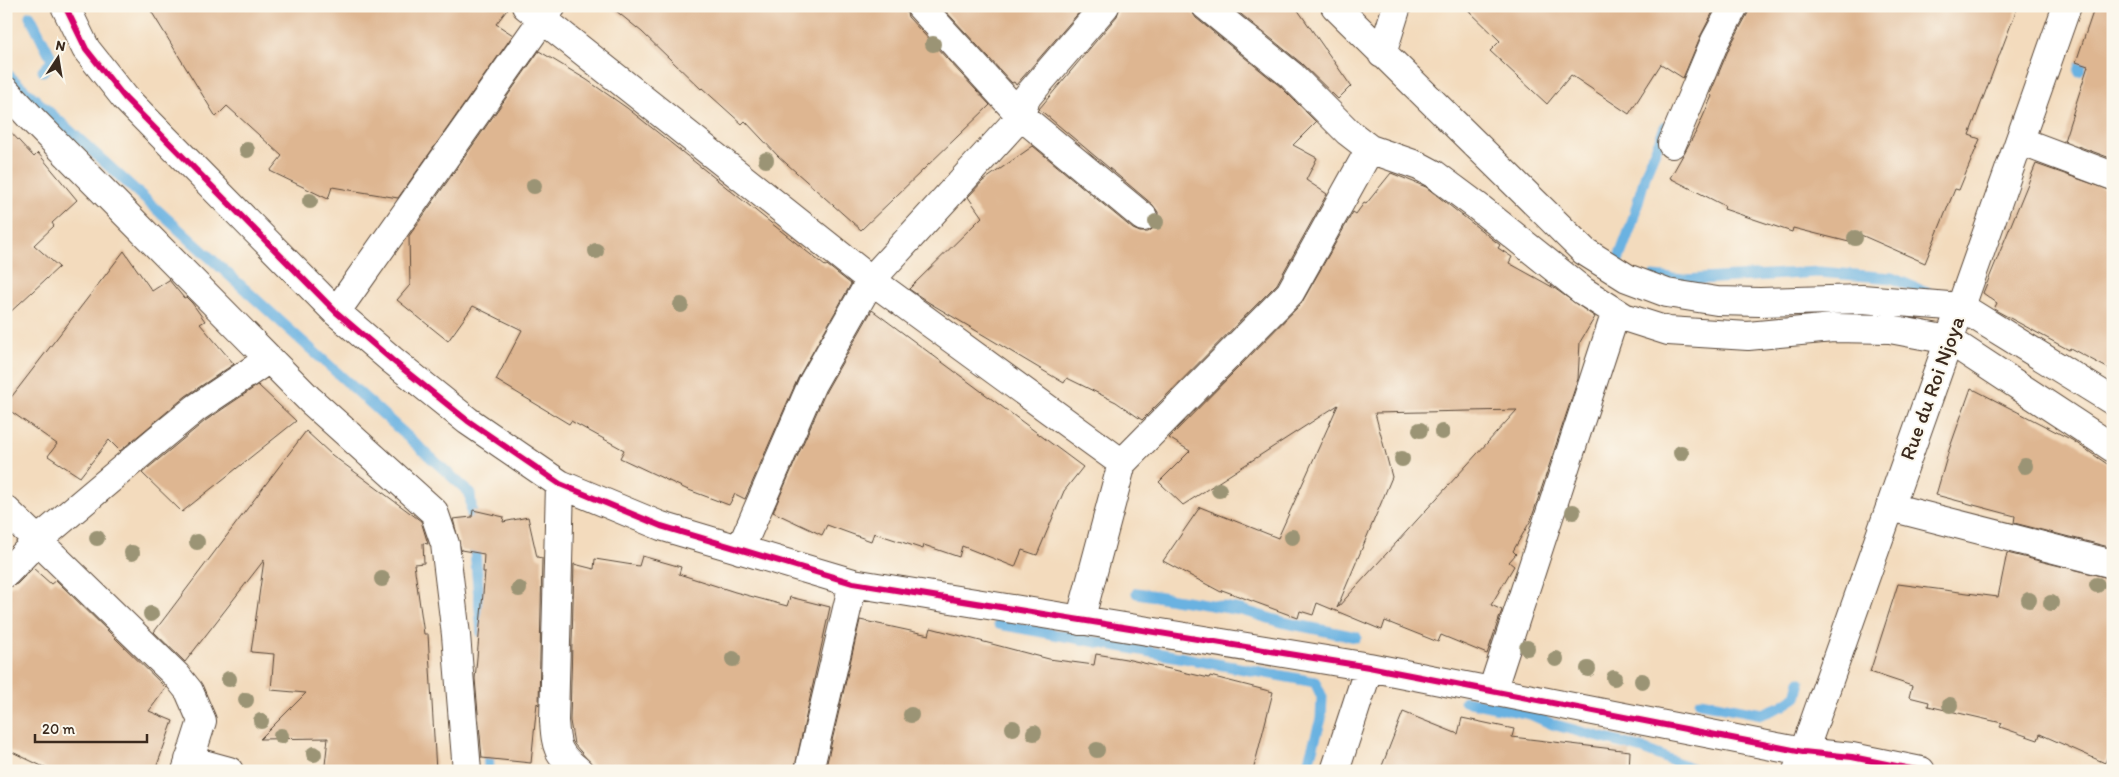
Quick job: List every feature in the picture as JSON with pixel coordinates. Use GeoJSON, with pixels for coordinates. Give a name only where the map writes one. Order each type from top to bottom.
{"type":"FeatureCollection","features":[{"type":"Feature","properties":{"kind":"street"},"geometry":{"type":"LineString","coordinates":[[65,6],[86,49],[125,98],[336,312],[468,421],[560,484],[661,526],[853,582],[1080,621],[1369,667],[1492,691],[1800,761],[1852,757],[1921,771]]}},
{"type":"Feature","properties":{"kind":"street"},"geometry":{"type":"LineString","coordinates":[[920,6],[1021,116],[1143,217]]}},
{"type":"Feature","properties":{"kind":"street"},"geometry":{"type":"LineString","coordinates":[[740,550],[812,384],[871,280],[1021,116],[1026,98],[1105,6]]}},
{"type":"Feature","properties":{"kind":"street"},"geometry":{"type":"LineString","coordinates":[[1206,6],[1291,75],[1348,132],[1370,149],[1419,166],[1434,174],[1583,291],[1624,317],[1668,331],[1748,336],[1833,328],[1890,329],[1949,340],[2113,448]]}},
{"type":"Feature","properties":{"kind":"street"},"geometry":{"type":"LineString","coordinates":[[1335,6],[1584,251],[1627,278],[1667,292],[1717,301],[1760,302],[1862,299],[1961,307],[2113,401]]}},
{"type":"Feature","properties":{"kind":"street"},"geometry":{"type":"LineString","coordinates":[[1382,54],[1397,6]]}},
{"type":"Feature","properties":{"kind":"street"},"geometry":{"type":"LineString","coordinates":[[1672,144],[1715,41],[1734,6]]}},
{"type":"Feature","properties":{"kind":"street","name":"Rue du Roi Njoya"},"geometry":{"type":"LineString","coordinates":[[1800,761],[2067,6]]}},
{"type":"Feature","properties":{"kind":"street"},"geometry":{"type":"LineString","coordinates":[[336,312],[540,10],[871,280],[1122,463]]}},
{"type":"Feature","properties":{"kind":"street"},"geometry":{"type":"LineString","coordinates":[[6,91],[310,400],[434,512],[445,544],[456,635],[467,771]]}},
{"type":"Feature","properties":{"kind":"street"},"geometry":{"type":"LineString","coordinates":[[2020,140],[2113,176]]}},
{"type":"Feature","properties":{"kind":"street"},"geometry":{"type":"LineString","coordinates":[[1080,621],[1122,463],[1290,293],[1370,149]]}},
{"type":"Feature","properties":{"kind":"street"},"geometry":{"type":"LineString","coordinates":[[1492,691],[1616,312]]}},
{"type":"Feature","properties":{"kind":"street"},"geometry":{"type":"LineString","coordinates":[[6,573],[37,541],[196,408],[269,359]]}},
{"type":"Feature","properties":{"kind":"street"},"geometry":{"type":"LineString","coordinates":[[560,484],[554,721],[556,742],[563,759],[579,771]]}},
{"type":"Feature","properties":{"kind":"street"},"geometry":{"type":"LineString","coordinates":[[1890,507],[2113,564]]}},
{"type":"Feature","properties":{"kind":"street"},"geometry":{"type":"LineString","coordinates":[[6,510],[150,649],[189,691],[202,721],[188,765],[229,771]]}},
{"type":"Feature","properties":{"kind":"street"},"geometry":{"type":"LineString","coordinates":[[809,771],[853,582]]}},
{"type":"Feature","properties":{"kind":"street"},"geometry":{"type":"LineString","coordinates":[[1335,771],[1369,667]]}},
{"type":"Feature","properties":{"kind":"building"},"geometry":{"type":"Polygon","coordinates":[[[148,6],[510,6],[496,24],[513,35],[398,198],[332,187],[328,199],[270,171],[282,156],[227,106],[216,117],[148,6]]]}},
{"type":"Feature","properties":{"kind":"building"},"geometry":{"type":"Polygon","coordinates":[[[610,6],[905,6],[908,17],[990,105],[861,230],[778,156],[745,121],[742,124],[701,89],[642,32],[610,6]]]}},
{"type":"Feature","properties":{"kind":"building"},"geometry":{"type":"Polygon","coordinates":[[[941,6],[1079,6],[1082,9],[1016,85],[1014,82],[1012,83],[941,6]]]}},
{"type":"Feature","properties":{"kind":"building"},"geometry":{"type":"Polygon","coordinates":[[[1120,6],[1191,6],[1196,18],[1281,87],[1316,122],[1293,145],[1317,158],[1306,180],[1327,194],[1277,284],[1142,420],[1116,402],[1067,378],[1064,383],[909,289],[982,217],[968,197],[983,181],[1033,146],[1133,229],[1140,232],[1148,232],[1155,227],[1158,212],[1153,205],[1039,109],[1117,16],[1120,6]]]}},
{"type":"Feature","properties":{"kind":"building"},"geometry":{"type":"Polygon","coordinates":[[[1231,6],[1295,6],[1351,86],[1338,99],[1301,63],[1231,6]]]}},
{"type":"Feature","properties":{"kind":"building"},"geometry":{"type":"Polygon","coordinates":[[[1464,6],[1716,6],[1701,35],[1683,78],[1661,64],[1629,114],[1571,75],[1547,104],[1490,51],[1500,41],[1464,6]]]}},
{"type":"Feature","properties":{"kind":"building"},"geometry":{"type":"Polygon","coordinates":[[[1750,6],[2018,6],[1969,135],[1980,139],[1959,190],[1955,189],[1925,263],[1852,231],[1849,242],[1793,228],[1792,232],[1724,209],[1725,206],[1670,178],[1697,130],[1712,96],[1710,94],[1729,48],[1750,6]]]}},
{"type":"Feature","properties":{"kind":"building"},"geometry":{"type":"Polygon","coordinates":[[[2095,6],[2113,6],[2113,159],[2064,141],[2088,66],[2076,62],[2095,6]]]}},
{"type":"Feature","properties":{"kind":"building"},"geometry":{"type":"Polygon","coordinates":[[[539,51],[587,80],[627,108],[825,266],[827,265],[851,284],[798,378],[745,499],[735,494],[729,505],[686,489],[620,458],[624,450],[571,421],[569,424],[496,380],[522,330],[473,306],[448,341],[397,300],[410,285],[409,236],[539,51]]]}},
{"type":"Feature","properties":{"kind":"building"},"geometry":{"type":"Polygon","coordinates":[[[6,127],[34,157],[38,153],[77,200],[52,223],[54,226],[34,245],[59,267],[6,316],[6,127]]]}},
{"type":"Feature","properties":{"kind":"building"},"geometry":{"type":"Polygon","coordinates":[[[2036,164],[2113,191],[2113,371],[2070,348],[2069,350],[1997,311],[1994,309],[1997,303],[1983,293],[2036,164]]]}},
{"type":"Feature","properties":{"kind":"building"},"geometry":{"type":"Polygon","coordinates":[[[1391,173],[1426,187],[1500,245],[1498,248],[1512,257],[1509,263],[1554,288],[1595,317],[1580,342],[1578,379],[1531,520],[1513,551],[1516,554],[1509,562],[1514,566],[1491,605],[1502,610],[1487,654],[1441,635],[1438,642],[1385,621],[1382,630],[1317,603],[1313,615],[1300,611],[1298,618],[1222,590],[1221,592],[1163,561],[1200,507],[1278,538],[1338,405],[1183,505],[1159,482],[1190,451],[1169,438],[1301,304],[1353,212],[1356,214],[1364,203],[1366,204],[1391,173]],[[1517,410],[1375,413],[1392,477],[1337,608],[1517,410]]]}},
{"type":"Feature","properties":{"kind":"building"},"geometry":{"type":"Polygon","coordinates":[[[124,251],[152,291],[169,280],[184,298],[186,297],[192,303],[205,321],[200,324],[234,364],[186,396],[120,451],[109,440],[80,477],[48,456],[57,444],[6,408],[6,404],[124,251]]]}},
{"type":"Feature","properties":{"kind":"building"},"geometry":{"type":"Polygon","coordinates":[[[872,310],[1083,467],[1064,491],[1037,555],[1022,550],[1015,567],[962,546],[959,557],[924,545],[923,549],[874,533],[871,541],[827,525],[822,535],[773,512],[826,391],[872,310]]]}},
{"type":"Feature","properties":{"kind":"building"},"geometry":{"type":"Polygon","coordinates":[[[258,385],[296,421],[182,512],[142,473],[205,421],[258,385]]]}},
{"type":"Feature","properties":{"kind":"building"},"geometry":{"type":"Polygon","coordinates":[[[1971,388],[2072,440],[2113,468],[2113,548],[2014,523],[2015,516],[1936,495],[1949,450],[1971,388]]]}},
{"type":"Feature","properties":{"kind":"building"},"geometry":{"type":"Polygon","coordinates":[[[306,431],[332,455],[421,521],[428,544],[423,543],[424,563],[414,564],[424,634],[428,634],[436,771],[350,771],[350,768],[325,765],[328,738],[260,739],[306,693],[271,690],[274,654],[251,652],[264,560],[185,662],[154,632],[306,431]]]}},
{"type":"Feature","properties":{"kind":"building"},"geometry":{"type":"Polygon","coordinates":[[[473,510],[504,517],[503,522],[528,517],[537,557],[542,558],[539,705],[537,703],[531,763],[482,758],[475,679],[485,572],[483,572],[484,554],[461,550],[453,519],[472,517],[473,510]]]}},
{"type":"Feature","properties":{"kind":"building"},"geometry":{"type":"Polygon","coordinates":[[[2007,553],[2113,579],[2113,743],[2105,763],[2040,734],[2038,740],[2000,727],[2002,723],[1928,706],[1929,702],[1909,697],[1912,686],[1870,672],[1898,584],[1998,597],[2007,553]]]}},
{"type":"Feature","properties":{"kind":"building"},"geometry":{"type":"Polygon","coordinates":[[[642,556],[681,567],[679,574],[735,592],[787,606],[790,597],[830,607],[794,771],[604,771],[595,768],[574,744],[570,721],[574,564],[594,569],[595,559],[639,566],[642,556]]]}},
{"type":"Feature","properties":{"kind":"building"},"geometry":{"type":"Polygon","coordinates":[[[33,568],[51,584],[56,580],[166,688],[149,711],[173,721],[155,771],[52,771],[6,749],[6,588],[17,584],[33,568]]]}},
{"type":"Feature","properties":{"kind":"building"},"geometry":{"type":"Polygon","coordinates":[[[860,620],[929,635],[931,628],[1049,659],[1094,665],[1096,654],[1126,659],[1209,678],[1210,676],[1273,692],[1253,771],[825,771],[860,620]]]}},
{"type":"Feature","properties":{"kind":"building"},"geometry":{"type":"Polygon","coordinates":[[[1403,712],[1458,734],[1462,718],[1514,729],[1512,737],[1630,751],[1629,771],[1380,771],[1403,712]]]}},
{"type":"Feature","properties":{"kind":"waterway"},"geometry":{"type":"LineString","coordinates":[[30,16],[53,61],[43,71]]}},
{"type":"Feature","properties":{"kind":"waterway"},"geometry":{"type":"LineString","coordinates":[[2079,71],[2086,51]]}},
{"type":"Feature","properties":{"kind":"waterway"},"geometry":{"type":"LineString","coordinates":[[6,73],[470,493],[482,633]]}},
{"type":"Feature","properties":{"kind":"waterway"},"geometry":{"type":"LineString","coordinates":[[1617,263],[1631,226],[1647,170],[1665,127]]}},
{"type":"Feature","properties":{"kind":"waterway"},"geometry":{"type":"LineString","coordinates":[[1653,277],[1684,280],[1819,272],[1892,278],[1935,296]]}},
{"type":"Feature","properties":{"kind":"waterway"},"geometry":{"type":"LineString","coordinates":[[1137,593],[1241,610],[1282,622],[1356,637]]}},
{"type":"Feature","properties":{"kind":"waterway"},"geometry":{"type":"LineString","coordinates":[[999,624],[1315,682],[1322,697],[1321,719],[1307,767]]}},
{"type":"Feature","properties":{"kind":"waterway"},"geometry":{"type":"LineString","coordinates":[[1700,702],[1762,714],[1782,706],[1796,697],[1800,682]]}},
{"type":"Feature","properties":{"kind":"waterway"},"geometry":{"type":"LineString","coordinates":[[1465,701],[1530,714],[1552,724],[1643,749],[1698,771]]}},
{"type":"Feature","properties":{"kind":"waterway"},"geometry":{"type":"LineString","coordinates":[[488,743],[489,771]]}},
{"type":"Feature","properties":{"kind":"cycle path"},"geometry":{"type":"LineString","coordinates":[[65,6],[86,49],[125,98],[336,312],[468,421],[560,484],[661,526],[853,583],[1369,667],[1803,752],[1852,757],[1921,771]]}}]}
